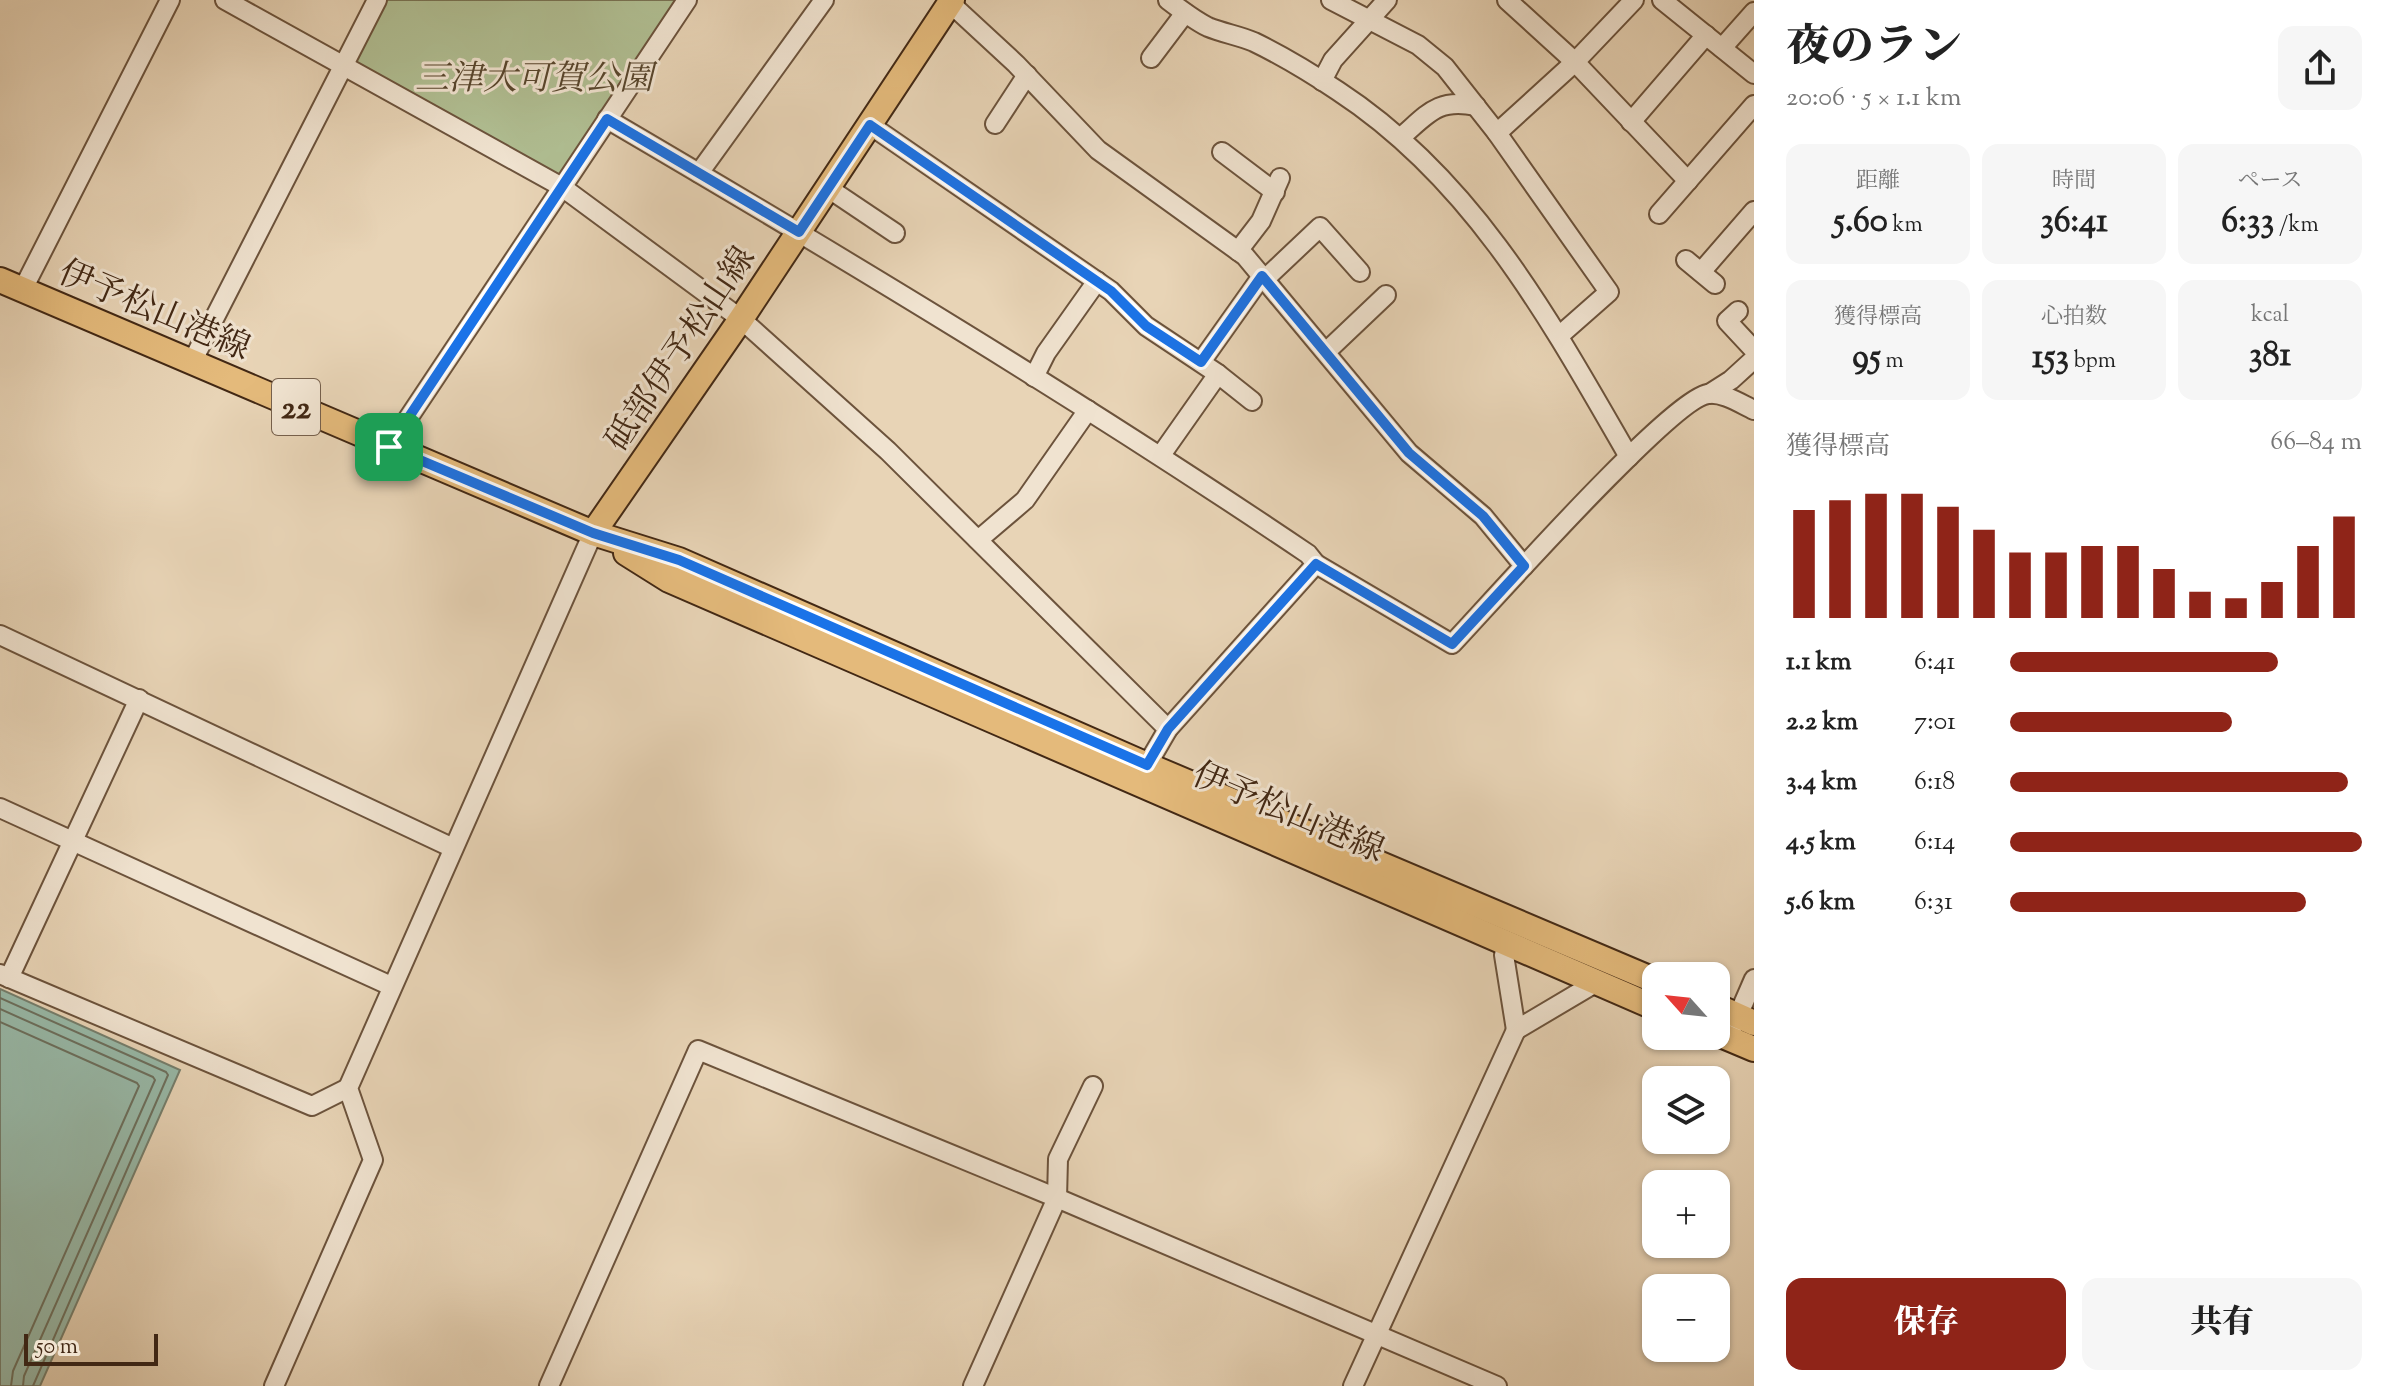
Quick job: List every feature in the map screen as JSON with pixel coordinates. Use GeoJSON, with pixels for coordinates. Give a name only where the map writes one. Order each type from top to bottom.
{"type":"FeatureCollection","features":[{"type":"Feature","properties":{"kind":"main road","name":"砥部伊予松山線"},"geometry":{"type":"LineString","coordinates":[[593,533],[741,319],[951,2]]}},
{"type":"Feature","properties":{"kind":"main road","name":"伊予松山港線"},"geometry":{"type":"LineString","coordinates":[[11,285],[593,533],[679,560],[1147,765],[1642,975]]}},
{"type":"Feature","properties":{"kind":"main road","name":"伊予松山港線"},"geometry":{"type":"LineString","coordinates":[[593,533],[669,580],[1642,1002]]}},
{"type":"Feature","properties":{"kind":"main road"},"geometry":{"type":"LineString","coordinates":[[1730,1039],[1754,1049]]}},
{"type":"Feature","properties":{"kind":"street"},"geometry":{"type":"LineString","coordinates":[[11,285],[170,0]]}},
{"type":"Feature","properties":{"kind":"street"},"geometry":{"type":"LineString","coordinates":[[225,0],[562,187],[741,319],[888,451],[1168,729]]}},
{"type":"Feature","properties":{"kind":"street"},"geometry":{"type":"LineString","coordinates":[[192,362],[377,0]]}},
{"type":"Feature","properties":{"kind":"street"},"geometry":{"type":"LineString","coordinates":[[389,447],[687,0]]}},
{"type":"Feature","properties":{"kind":"street"},"geometry":{"type":"LineString","coordinates":[[699,173],[824,0]]}},
{"type":"Feature","properties":{"kind":"street"},"geometry":{"type":"LineString","coordinates":[[1168,0],[1206,26],[1275,52],[1322,81],[1400,138],[1456,191],[1559,336],[1629,457]]}},
{"type":"Feature","properties":{"kind":"street"},"geometry":{"type":"LineString","coordinates":[[1331,0],[1427,52],[1445,67],[1497,133],[1609,292],[1559,336]]}},
{"type":"Feature","properties":{"kind":"street"},"geometry":{"type":"LineString","coordinates":[[1322,81],[1333,60],[1387,0]]}},
{"type":"Feature","properties":{"kind":"street"},"geometry":{"type":"LineString","coordinates":[[1507,0],[1575,62],[1688,181]]}},
{"type":"Feature","properties":{"kind":"street"},"geometry":{"type":"LineString","coordinates":[[1497,133],[1575,62],[1634,0]]}},
{"type":"Feature","properties":{"kind":"street"},"geometry":{"type":"LineString","coordinates":[[1662,0],[1753,70]]}},
{"type":"Feature","properties":{"kind":"street"},"geometry":{"type":"LineString","coordinates":[[951,2],[1027,75],[1098,150],[1238,251],[1327,351],[1409,453],[1483,516],[1524,566]]}},
{"type":"Feature","properties":{"kind":"street"},"geometry":{"type":"LineString","coordinates":[[1722,48],[1754,12]]}},
{"type":"Feature","properties":{"kind":"street"},"geometry":{"type":"LineString","coordinates":[[1151,58],[1185,13]]}},
{"type":"Feature","properties":{"kind":"street"},"geometry":{"type":"LineString","coordinates":[[1631,122],[1706,35]]}},
{"type":"Feature","properties":{"kind":"street"},"geometry":{"type":"LineString","coordinates":[[995,124],[1027,75]]}},
{"type":"Feature","properties":{"kind":"street"},"geometry":{"type":"LineString","coordinates":[[1400,138],[1433,109],[1444,104],[1458,102],[1476,106]]}},
{"type":"Feature","properties":{"kind":"street"},"geometry":{"type":"LineString","coordinates":[[1659,214],[1754,105]]}},
{"type":"Feature","properties":{"kind":"street"},"geometry":{"type":"LineString","coordinates":[[607,119],[799,232],[1161,455],[1308,554],[1316,564],[1452,644],[1629,457],[1689,401],[1709,394],[1731,380],[1754,359]]}},
{"type":"Feature","properties":{"kind":"street"},"geometry":{"type":"LineString","coordinates":[[870,125],[1111,291],[1146,326],[1218,374],[1252,401]]}},
{"type":"Feature","properties":{"kind":"street"},"geometry":{"type":"LineString","coordinates":[[1222,152],[1278,185],[1261,221],[1238,251]]}},
{"type":"Feature","properties":{"kind":"street"},"geometry":{"type":"LineString","coordinates":[[828,188],[895,233]]}},
{"type":"Feature","properties":{"kind":"street"},"geometry":{"type":"LineString","coordinates":[[1686,260],[1708,278],[1754,211]]}},
{"type":"Feature","properties":{"kind":"street"},"geometry":{"type":"LineString","coordinates":[[1201,362],[1264,278],[1320,227],[1360,272]]}},
{"type":"Feature","properties":{"kind":"street"},"geometry":{"type":"LineString","coordinates":[[1034,377],[1046,353],[1097,281]]}},
{"type":"Feature","properties":{"kind":"street"},"geometry":{"type":"LineString","coordinates":[[1327,351],[1386,295]]}},
{"type":"Feature","properties":{"kind":"street"},"geometry":{"type":"LineString","coordinates":[[1738,311],[1727,321],[1754,350]]}},
{"type":"Feature","properties":{"kind":"street"},"geometry":{"type":"LineString","coordinates":[[1161,455],[1218,374]]}},
{"type":"Feature","properties":{"kind":"street"},"geometry":{"type":"LineString","coordinates":[[1709,394],[1754,410]]}},
{"type":"Feature","properties":{"kind":"street"},"geometry":{"type":"LineString","coordinates":[[977,539],[1025,500],[1088,410]]}},
{"type":"Feature","properties":{"kind":"street"},"geometry":{"type":"LineString","coordinates":[[139,699],[73,841],[4,976],[312,1106],[348,1088],[593,533]]}},
{"type":"Feature","properties":{"kind":"street"},"geometry":{"type":"LineString","coordinates":[[1147,765],[1168,729],[1316,564]]}},
{"type":"Feature","properties":{"kind":"street"},"geometry":{"type":"LineString","coordinates":[[0,635],[453,848]]}},
{"type":"Feature","properties":{"kind":"street"},"geometry":{"type":"LineString","coordinates":[[0,808],[391,986]]}},
{"type":"Feature","properties":{"kind":"street"},"geometry":{"type":"LineString","coordinates":[[1353,1386],[1516,1030],[1504,955],[1507,942]]}},
{"type":"Feature","properties":{"kind":"street"},"geometry":{"type":"LineString","coordinates":[[1736,1015],[1754,979]]}},
{"type":"Feature","properties":{"kind":"street"},"geometry":{"type":"LineString","coordinates":[[1516,1030],[1597,982]]}},
{"type":"Feature","properties":{"kind":"street"},"geometry":{"type":"LineString","coordinates":[[549,1386],[698,1050],[1057,1198],[1497,1386]]}},
{"type":"Feature","properties":{"kind":"street"},"geometry":{"type":"LineString","coordinates":[[973,1386],[1057,1198],[1058,1159],[1093,1086]]}},
{"type":"Feature","properties":{"kind":"street"},"geometry":{"type":"LineString","coordinates":[[274,1386],[373,1160],[348,1088]]}},
{"type":"Feature","properties":{"kind":"green space","name":"三津大可賀公園"},"geometry":{"type":"Polygon","coordinates":[[[384,0],[681,0],[561,180],[351,63],[384,0]]]}},
{"type":"Feature","properties":{"kind":"water"},"geometry":{"type":"Polygon","coordinates":[[[0,989],[180,1070],[40,1386],[0,1386],[0,989]]]}},
{"type":"Feature","properties":{"kind":"route"},"geometry":{"type":"LineString","coordinates":[[607,119],[799,232],[870,125],[1111,291],[1146,326],[1201,362],[1262,276],[1409,453],[1483,516],[1524,566],[1452,644],[1316,564],[1168,729],[1147,765],[679,560],[593,533],[389,447],[607,119]]}}]}
